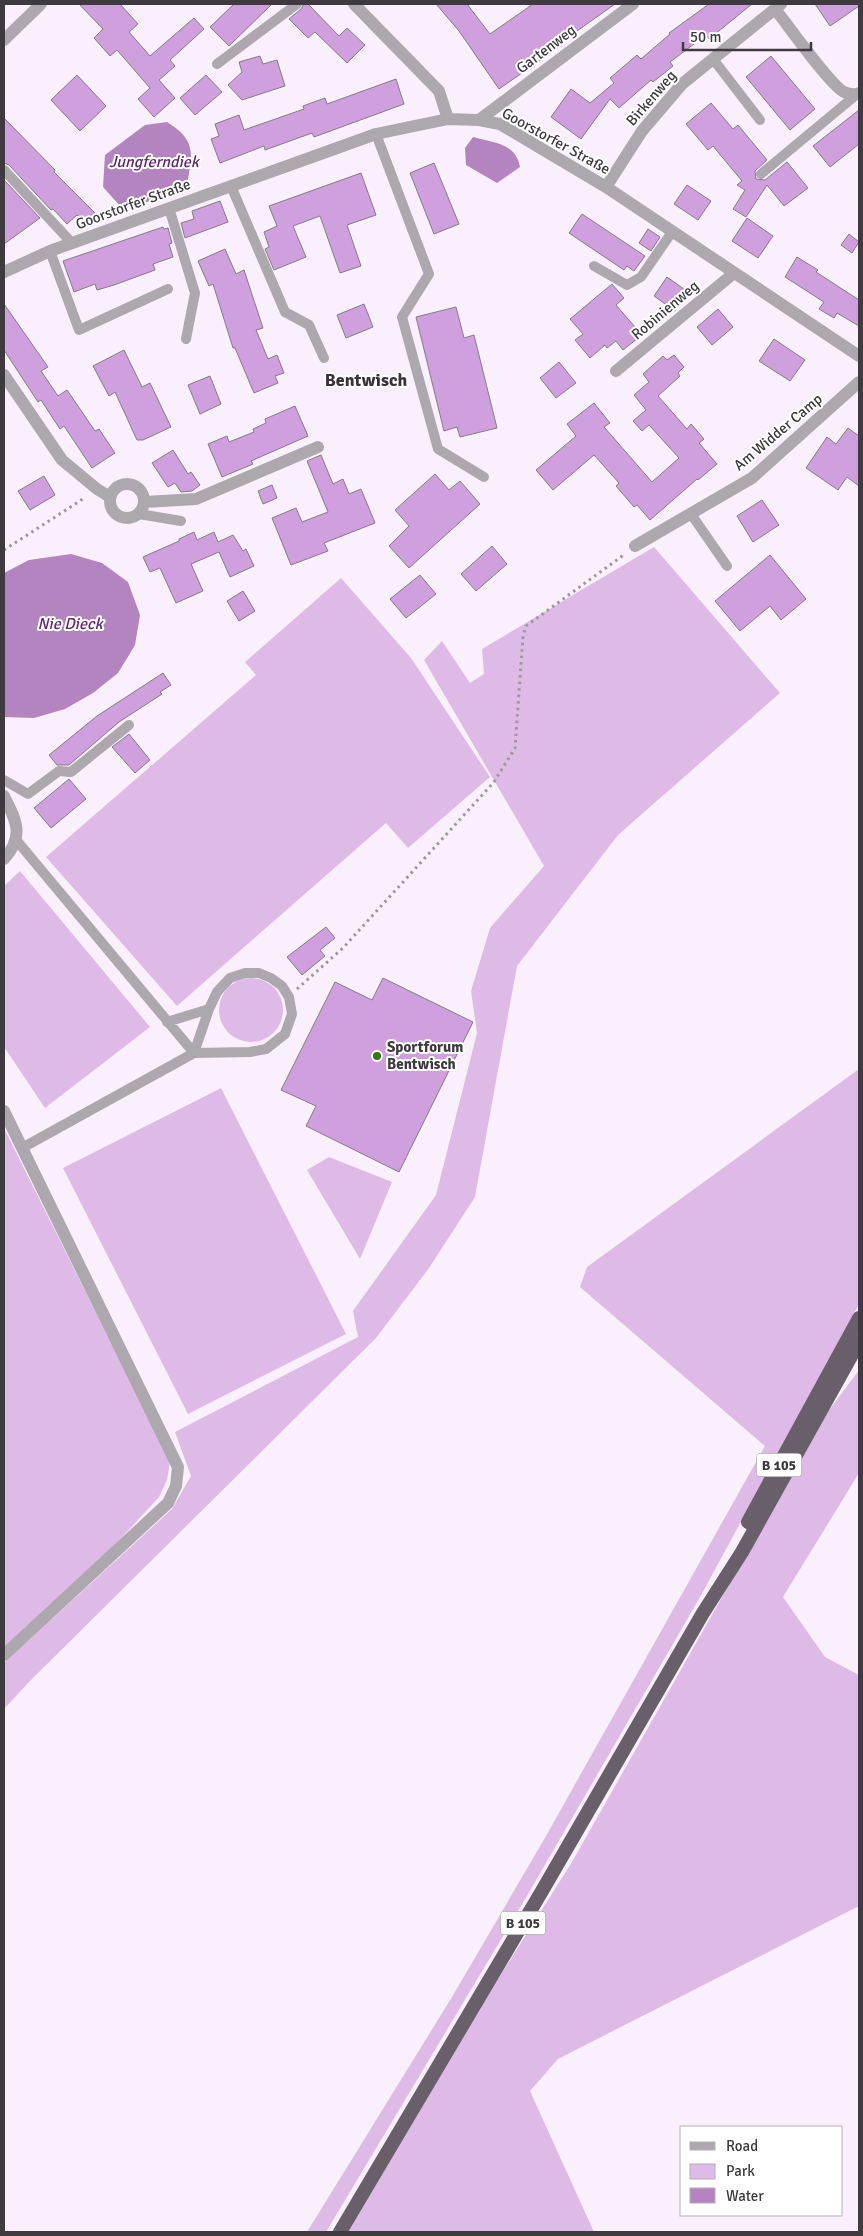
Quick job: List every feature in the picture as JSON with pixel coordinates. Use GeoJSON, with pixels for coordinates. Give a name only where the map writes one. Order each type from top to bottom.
{"type":"FeatureCollection","features":[{"type":"Feature","properties":{"kind":"highway","name":"B 105"},"geometry":{"type":"LineString","coordinates":[[703,1613],[733,1549],[859,1318]]}},
{"type":"Feature","properties":{"kind":"highway","name":"B 105"},"geometry":{"type":"LineString","coordinates":[[340,2232],[542,1891],[703,1613],[742,1552],[859,1342]]}},
{"type":"Feature","properties":{"kind":"street"},"geometry":{"type":"LineString","coordinates":[[4,40],[41,4]]}},
{"type":"Feature","properties":{"kind":"street"},"geometry":{"type":"LineString","coordinates":[[354,4],[439,91],[448,119]]}},
{"type":"Feature","properties":{"kind":"street","name":"Gartenweg"},"geometry":{"type":"LineString","coordinates":[[479,120],[634,4]]}},
{"type":"Feature","properties":{"kind":"street"},"geometry":{"type":"LineString","coordinates":[[778,6],[833,82],[844,92],[858,94]]}},
{"type":"Feature","properties":{"kind":"street","name":"Birkenweg"},"geometry":{"type":"LineString","coordinates":[[606,187],[642,132],[682,84],[778,6]]}},
{"type":"Feature","properties":{"kind":"street","name":"Goorstorfer Straße"},"geometry":{"type":"LineString","coordinates":[[4,272],[72,243],[376,134],[448,119],[479,120],[500,124],[606,187],[859,356]]}},
{"type":"Feature","properties":{"kind":"street","name":"Robinienweg"},"geometry":{"type":"LineString","coordinates":[[616,371],[734,273]]}},
{"type":"Feature","properties":{"kind":"street"},"geometry":{"type":"LineString","coordinates":[[4,375],[62,460],[97,489],[110,497]]}},
{"type":"Feature","properties":{"kind":"street","name":"Am Widder Camp"},"geometry":{"type":"LineString","coordinates":[[635,546],[752,478],[857,389]]}},
{"type":"Feature","properties":{"kind":"street"},"geometry":{"type":"LineString","coordinates":[[142,508],[144,494],[140,488],[126,483],[119,485],[110,497],[110,504],[118,516],[126,518],[142,508],[196,499],[318,447]]}},
{"type":"Feature","properties":{"kind":"street"},"geometry":{"type":"LineString","coordinates":[[4,796],[16,820],[17,840],[4,859]]}},
{"type":"Feature","properties":{"kind":"street"},"geometry":{"type":"LineString","coordinates":[[4,1111],[178,1467],[176,1486],[168,1503],[4,1655]]}},
{"type":"Feature","properties":{"kind":"lane"},"geometry":{"type":"LineString","coordinates":[[217,64],[297,4]]}},
{"type":"Feature","properties":{"kind":"lane"},"geometry":{"type":"LineString","coordinates":[[713,59],[760,120]]}},
{"type":"Feature","properties":{"kind":"lane"},"geometry":{"type":"LineString","coordinates":[[761,174],[858,94]]}},
{"type":"Feature","properties":{"kind":"lane"},"geometry":{"type":"LineString","coordinates":[[376,134],[428,274],[402,317],[438,449],[484,477]]}},
{"type":"Feature","properties":{"kind":"lane"},"geometry":{"type":"LineString","coordinates":[[4,170],[72,243]]}},
{"type":"Feature","properties":{"kind":"lane"},"geometry":{"type":"LineString","coordinates":[[231,186],[285,312],[309,325],[324,358]]}},
{"type":"Feature","properties":{"kind":"lane"},"geometry":{"type":"LineString","coordinates":[[169,208],[195,293],[186,339]]}},
{"type":"Feature","properties":{"kind":"lane"},"geometry":{"type":"LineString","coordinates":[[594,266],[627,285],[641,277],[672,232]]}},
{"type":"Feature","properties":{"kind":"lane"},"geometry":{"type":"LineString","coordinates":[[50,252],[79,330],[168,289]]}},
{"type":"Feature","properties":{"kind":"lane"},"geometry":{"type":"LineString","coordinates":[[142,508],[180,521]]}},
{"type":"Feature","properties":{"kind":"lane"},"geometry":{"type":"LineString","coordinates":[[691,514],[727,566]]}},
{"type":"Feature","properties":{"kind":"lane"},"geometry":{"type":"LineString","coordinates":[[4,780],[28,794],[59,771],[71,772],[129,724]]}},
{"type":"Feature","properties":{"kind":"lane"},"geometry":{"type":"LineString","coordinates":[[17,840],[194,1054]]}},
{"type":"Feature","properties":{"kind":"lane"},"geometry":{"type":"LineString","coordinates":[[22,1148],[194,1054],[266,1050],[285,1034],[292,1014],[289,997],[282,986],[271,978],[258,973],[245,973],[230,978],[217,992],[209,1009],[194,1054]]}},
{"type":"Feature","properties":{"kind":"lane"},"geometry":{"type":"LineString","coordinates":[[167,1022],[209,1009]]}},
{"type":"Feature","properties":{"kind":"path"},"geometry":{"type":"LineString","coordinates":[[4,550],[97,489]]}},
{"type":"Feature","properties":{"kind":"path"},"geometry":{"type":"LineString","coordinates":[[289,997],[343,948],[494,782],[515,748],[523,637],[526,626],[635,546]]}},
{"type":"Feature","properties":{"kind":"green space"},"geometry":{"type":"Polygon","coordinates":[[[654,547],[780,693],[618,835],[517,966],[475,1197],[429,1268],[376,1338],[4,1709],[4,1663],[172,1509],[191,1476],[175,1432],[358,1337],[353,1311],[436,1195],[477,1033],[471,991],[490,928],[544,866],[424,660],[442,641],[470,683],[484,674],[482,649],[654,547]]]}},
{"type":"Feature","properties":{"kind":"green space"},"geometry":{"type":"Polygon","coordinates":[[[341,578],[411,658],[490,777],[408,848],[386,823],[177,1006],[46,857],[256,675],[245,662],[341,578]]]}},
{"type":"Feature","properties":{"kind":"green space"},"geometry":{"type":"Polygon","coordinates":[[[20,871],[150,1027],[45,1108],[4,1047],[4,886],[20,871]]]}},
{"type":"Feature","properties":{"kind":"green space"},"geometry":{"type":"Polygon","coordinates":[[[245,978],[257,978],[274,987],[281,998],[283,1010],[281,1022],[274,1033],[257,1042],[245,1042],[233,1037],[224,1028],[219,1016],[219,1004],[224,992],[233,983],[245,978]]]}},
{"type":"Feature","properties":{"kind":"green space"},"geometry":{"type":"Polygon","coordinates":[[[859,1069],[859,1304],[699,1599],[524,1901],[326,2232],[307,2232],[452,1997],[546,1836],[765,1446],[580,1287],[587,1267],[859,1069]]]}},
{"type":"Feature","properties":{"kind":"green space"},"geometry":{"type":"Polygon","coordinates":[[[221,1088],[346,1334],[188,1414],[63,1168],[221,1088]]]}},
{"type":"Feature","properties":{"kind":"green space"},"geometry":{"type":"Polygon","coordinates":[[[4,1128],[170,1462],[167,1480],[159,1497],[113,1547],[4,1648],[4,1128]]]}},
{"type":"Feature","properties":{"kind":"green space"},"geometry":{"type":"Polygon","coordinates":[[[329,1157],[392,1182],[360,1259],[307,1170],[329,1157]]]}},
{"type":"Feature","properties":{"kind":"green space"},"geometry":{"type":"Polygon","coordinates":[[[859,1370],[859,1473],[783,1597],[825,1657],[859,1675],[859,1906],[558,2059],[530,2091],[594,2232],[338,2232],[572,1862],[824,1417],[859,1370]]]}},
{"type":"Feature","properties":{"kind":"water","name":"Jungferndiek"},"geometry":{"type":"Polygon","coordinates":[[[167,122],[188,141],[191,156],[187,184],[136,207],[121,207],[103,187],[105,155],[145,125],[167,122]]]}},
{"type":"Feature","properties":{"kind":"water"},"geometry":{"type":"Polygon","coordinates":[[[473,137],[503,145],[514,153],[520,167],[497,183],[466,165],[465,148],[473,137]]]}},
{"type":"Feature","properties":{"kind":"water","name":"Nie Dieck"},"geometry":{"type":"Polygon","coordinates":[[[71,554],[102,563],[128,582],[140,615],[135,645],[118,673],[93,693],[65,709],[34,718],[4,717],[4,573],[29,560],[71,554]]]}},
{"type":"Feature","properties":{"kind":"building"},"geometry":{"type":"Polygon","coordinates":[[[79,4],[120,4],[138,24],[129,32],[150,56],[194,18],[204,29],[170,60],[175,66],[159,80],[175,98],[154,117],[138,99],[150,88],[117,50],[110,56],[94,38],[103,29],[79,4]]]}},
{"type":"Feature","properties":{"kind":"building"},"geometry":{"type":"Polygon","coordinates":[[[234,4],[272,4],[229,46],[210,27],[234,4]]]}},
{"type":"Feature","properties":{"kind":"building"},"geometry":{"type":"Polygon","coordinates":[[[304,4],[308,4],[339,36],[347,28],[365,45],[347,63],[315,32],[308,38],[289,19],[304,4]]]}},
{"type":"Feature","properties":{"kind":"building"},"geometry":{"type":"Polygon","coordinates":[[[436,4],[467,4],[490,34],[533,4],[615,4],[560,43],[562,45],[499,89],[459,31],[436,4]]]}},
{"type":"Feature","properties":{"kind":"building"},"geometry":{"type":"Polygon","coordinates":[[[709,4],[752,4],[709,39],[706,35],[670,62],[673,66],[653,82],[651,80],[619,108],[610,99],[581,139],[551,117],[571,89],[590,103],[614,83],[610,78],[637,55],[641,59],[669,33],[709,4]]]}},
{"type":"Feature","properties":{"kind":"building"},"geometry":{"type":"Polygon","coordinates":[[[815,4],[859,4],[859,6],[830,26],[815,4]]]}},
{"type":"Feature","properties":{"kind":"building"},"geometry":{"type":"Polygon","coordinates":[[[260,56],[263,64],[277,60],[285,86],[242,100],[228,85],[242,72],[239,62],[260,56]]]}},
{"type":"Feature","properties":{"kind":"building"},"geometry":{"type":"Polygon","coordinates":[[[771,56],[815,109],[790,130],[746,77],[771,56]]]}},
{"type":"Feature","properties":{"kind":"building"},"geometry":{"type":"Polygon","coordinates":[[[77,75],[106,106],[80,131],[51,100],[77,75]]]}},
{"type":"Feature","properties":{"kind":"building"},"geometry":{"type":"Polygon","coordinates":[[[206,75],[222,92],[195,115],[180,98],[206,75]]]}},
{"type":"Feature","properties":{"kind":"building"},"geometry":{"type":"Polygon","coordinates":[[[396,79],[404,104],[314,137],[312,133],[265,150],[264,146],[220,163],[211,139],[219,136],[215,124],[239,115],[244,130],[304,109],[303,106],[325,98],[327,104],[396,79]]]}},
{"type":"Feature","properties":{"kind":"building"},"geometry":{"type":"Polygon","coordinates":[[[711,103],[733,129],[738,125],[767,160],[755,171],[756,179],[765,180],[787,162],[808,188],[784,206],[767,185],[746,217],[733,209],[745,190],[737,185],[742,181],[713,146],[708,150],[686,124],[711,103]]]}},
{"type":"Feature","properties":{"kind":"building"},"geometry":{"type":"Polygon","coordinates":[[[859,110],[859,144],[830,167],[813,146],[859,110]]]}},
{"type":"Feature","properties":{"kind":"building"},"geometry":{"type":"Polygon","coordinates":[[[4,118],[95,213],[82,220],[77,215],[67,224],[53,209],[51,210],[9,165],[4,163],[4,118]]]}},
{"type":"Feature","properties":{"kind":"building"},"geometry":{"type":"Polygon","coordinates":[[[434,163],[459,224],[434,234],[410,173],[434,163]]]}},
{"type":"Feature","properties":{"kind":"building"},"geometry":{"type":"Polygon","coordinates":[[[361,173],[376,215],[347,225],[361,266],[340,273],[320,216],[293,226],[306,257],[274,270],[265,249],[269,247],[264,232],[277,226],[269,206],[361,173]]]}},
{"type":"Feature","properties":{"kind":"building"},"geometry":{"type":"Polygon","coordinates":[[[4,180],[40,218],[4,244],[4,180]]]}},
{"type":"Feature","properties":{"kind":"building"},"geometry":{"type":"Polygon","coordinates":[[[687,185],[711,201],[698,220],[674,204],[687,185]]]}},
{"type":"Feature","properties":{"kind":"building"},"geometry":{"type":"Polygon","coordinates":[[[220,201],[228,222],[185,238],[181,223],[194,219],[192,211],[220,201]]]}},
{"type":"Feature","properties":{"kind":"building"},"geometry":{"type":"Polygon","coordinates":[[[582,214],[645,256],[634,271],[627,266],[624,270],[569,233],[582,214]]]}},
{"type":"Feature","properties":{"kind":"building"},"geometry":{"type":"Polygon","coordinates":[[[747,218],[773,236],[758,258],[732,241],[747,218]]]}},
{"type":"Feature","properties":{"kind":"building"},"geometry":{"type":"Polygon","coordinates":[[[163,227],[164,229],[168,228],[172,243],[169,244],[173,257],[153,264],[155,270],[114,285],[97,290],[95,284],[74,292],[63,261],[163,227]]]}},
{"type":"Feature","properties":{"kind":"building"},"geometry":{"type":"Polygon","coordinates":[[[648,229],[660,237],[651,251],[639,243],[648,229]]]}},
{"type":"Feature","properties":{"kind":"building"},"geometry":{"type":"Polygon","coordinates":[[[849,234],[859,242],[852,253],[841,245],[849,234]]]}},
{"type":"Feature","properties":{"kind":"building"},"geometry":{"type":"Polygon","coordinates":[[[225,249],[236,274],[244,270],[263,328],[256,330],[268,359],[277,355],[284,373],[275,376],[278,383],[254,393],[235,348],[233,348],[213,284],[209,286],[198,261],[225,249]]]}},
{"type":"Feature","properties":{"kind":"building"},"geometry":{"type":"Polygon","coordinates":[[[797,257],[859,300],[859,326],[837,313],[834,318],[819,309],[824,302],[785,277],[797,257]]]}},
{"type":"Feature","properties":{"kind":"building"},"geometry":{"type":"Polygon","coordinates":[[[667,277],[688,292],[675,311],[654,296],[667,277]]]}},
{"type":"Feature","properties":{"kind":"building"},"geometry":{"type":"Polygon","coordinates":[[[612,284],[624,298],[616,305],[642,335],[623,350],[616,341],[607,348],[605,345],[590,358],[575,340],[583,334],[570,319],[612,284]]]}},
{"type":"Feature","properties":{"kind":"building"},"geometry":{"type":"Polygon","coordinates":[[[4,304],[48,367],[41,371],[58,396],[67,390],[95,431],[99,429],[115,453],[92,468],[64,426],[60,429],[41,400],[38,402],[4,350],[4,304]]]}},
{"type":"Feature","properties":{"kind":"building"},"geometry":{"type":"Polygon","coordinates":[[[364,304],[373,327],[346,338],[337,315],[364,304]]]}},
{"type":"Feature","properties":{"kind":"building"},"geometry":{"type":"Polygon","coordinates":[[[456,307],[464,338],[474,335],[497,428],[460,437],[457,427],[444,431],[416,317],[456,307]]]}},
{"type":"Feature","properties":{"kind":"building"},"geometry":{"type":"Polygon","coordinates":[[[718,309],[733,327],[712,345],[697,327],[718,309]]]}},
{"type":"Feature","properties":{"kind":"building"},"geometry":{"type":"Polygon","coordinates":[[[774,339],[805,360],[790,381],[759,361],[774,339]]]}},
{"type":"Feature","properties":{"kind":"building"},"geometry":{"type":"Polygon","coordinates":[[[124,350],[142,387],[150,383],[171,427],[143,440],[137,440],[115,392],[109,396],[93,366],[124,350]]]}},
{"type":"Feature","properties":{"kind":"building"},"geometry":{"type":"Polygon","coordinates":[[[674,355],[684,367],[678,373],[680,376],[658,396],[687,429],[691,424],[704,439],[699,443],[717,464],[650,520],[637,505],[634,507],[616,486],[619,483],[594,455],[553,490],[536,470],[576,436],[567,424],[594,403],[610,423],[604,427],[652,482],[679,458],[649,425],[642,431],[633,421],[646,410],[634,395],[649,382],[643,374],[663,356],[667,360],[674,355]]]}},
{"type":"Feature","properties":{"kind":"building"},"geometry":{"type":"Polygon","coordinates":[[[559,362],[576,383],[556,398],[540,378],[559,362]]]}},
{"type":"Feature","properties":{"kind":"building"},"geometry":{"type":"Polygon","coordinates":[[[210,376],[221,404],[200,414],[188,385],[210,376]]]}},
{"type":"Feature","properties":{"kind":"building"},"geometry":{"type":"Polygon","coordinates":[[[295,406],[308,436],[251,461],[253,464],[222,477],[208,444],[227,436],[229,442],[254,432],[253,429],[266,423],[265,419],[295,406]]]}},
{"type":"Feature","properties":{"kind":"building"},"geometry":{"type":"Polygon","coordinates":[[[848,428],[859,436],[859,486],[847,477],[838,490],[806,468],[827,437],[836,444],[848,428]]]}},
{"type":"Feature","properties":{"kind":"building"},"geometry":{"type":"Polygon","coordinates":[[[173,450],[188,474],[191,472],[200,485],[192,491],[181,492],[175,483],[168,487],[152,463],[173,450]]]}},
{"type":"Feature","properties":{"kind":"building"},"geometry":{"type":"Polygon","coordinates":[[[321,455],[333,484],[343,479],[349,494],[361,489],[375,523],[324,543],[328,551],[291,565],[272,518],[296,508],[302,522],[328,512],[307,461],[321,455]]]}},
{"type":"Feature","properties":{"kind":"building"},"geometry":{"type":"Polygon","coordinates":[[[435,474],[449,490],[460,481],[480,504],[409,568],[389,546],[409,526],[395,510],[435,474]]]}},
{"type":"Feature","properties":{"kind":"building"},"geometry":{"type":"Polygon","coordinates":[[[44,476],[55,495],[30,510],[18,491],[44,476]]]}},
{"type":"Feature","properties":{"kind":"building"},"geometry":{"type":"Polygon","coordinates":[[[272,485],[277,498],[263,504],[258,491],[272,485]]]}},
{"type":"Feature","properties":{"kind":"building"},"geometry":{"type":"Polygon","coordinates":[[[762,500],[779,525],[753,542],[737,516],[762,500]]]}},
{"type":"Feature","properties":{"kind":"building"},"geometry":{"type":"Polygon","coordinates":[[[194,532],[197,540],[214,532],[218,542],[233,535],[243,551],[246,549],[254,566],[230,577],[219,552],[191,564],[203,591],[176,603],[160,568],[150,572],[143,557],[194,532]]]}},
{"type":"Feature","properties":{"kind":"building"},"geometry":{"type":"Polygon","coordinates":[[[492,546],[507,564],[476,591],[461,574],[492,546]]]}},
{"type":"Feature","properties":{"kind":"building"},"geometry":{"type":"Polygon","coordinates":[[[770,555],[806,599],[781,620],[770,606],[740,631],[715,601],[770,555]]]}},
{"type":"Feature","properties":{"kind":"building"},"geometry":{"type":"Polygon","coordinates":[[[420,575],[436,594],[406,618],[390,599],[420,575]]]}},
{"type":"Feature","properties":{"kind":"building"},"geometry":{"type":"Polygon","coordinates":[[[243,591],[255,611],[239,621],[227,601],[243,591]]]}},
{"type":"Feature","properties":{"kind":"building"},"geometry":{"type":"Polygon","coordinates":[[[163,673],[171,685],[160,692],[162,694],[119,722],[69,765],[57,765],[49,755],[97,716],[163,673]]]}},
{"type":"Feature","properties":{"kind":"building"},"geometry":{"type":"Polygon","coordinates":[[[129,734],[150,760],[135,773],[112,747],[129,734]]]}},
{"type":"Feature","properties":{"kind":"building"},"geometry":{"type":"Polygon","coordinates":[[[69,779],[86,799],[51,828],[34,808],[69,779]]]}},
{"type":"Feature","properties":{"kind":"building"},"geometry":{"type":"Polygon","coordinates":[[[326,927],[335,938],[320,950],[325,956],[302,975],[287,957],[326,927]]]}},
{"type":"Feature","properties":{"kind":"building","name":"Sportforum Bentwisch"},"geometry":{"type":"Polygon","coordinates":[[[383,978],[473,1022],[399,1172],[306,1126],[316,1106],[281,1090],[335,982],[372,1000],[383,978]]]}},
{"type":"Feature","properties":{"kind":"place","name":"Sportforum Bentwisch"},"geometry":{"type":"Point","coordinates":[377,1056]}},
{"type":"Feature","properties":{"kind":"district","name":"Bentwisch"},"geometry":{"type":"Point","coordinates":[366,380]}}]}
